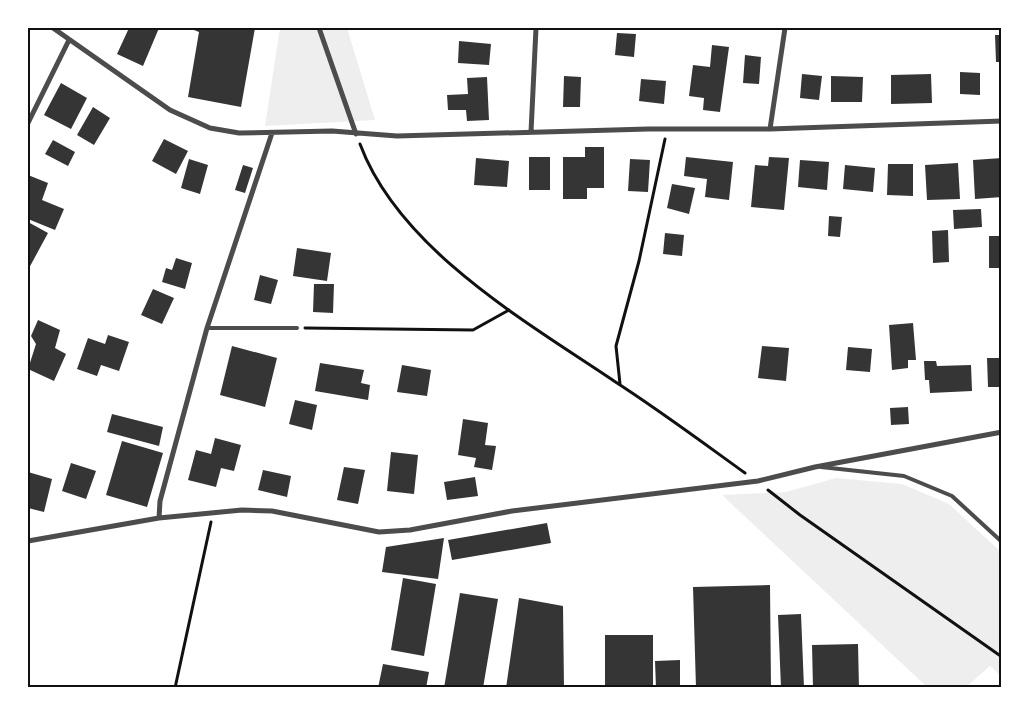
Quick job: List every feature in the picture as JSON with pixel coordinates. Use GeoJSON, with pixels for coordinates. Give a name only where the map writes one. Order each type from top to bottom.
{"type":"FeatureCollection","features":[{"type":"Feature","properties":{"kind":"street"},"geometry":{"type":"LineString","coordinates":[[53,28],[170,110],[210,128],[240,133],[332,132],[397,136],[667,129],[770,129],[1002,121]]}},
{"type":"Feature","properties":{"kind":"street"},"geometry":{"type":"LineString","coordinates":[[318,28],[356,134]]}},
{"type":"Feature","properties":{"kind":"street"},"geometry":{"type":"LineString","coordinates":[[531,132],[536,28]]}},
{"type":"Feature","properties":{"kind":"street"},"geometry":{"type":"LineString","coordinates":[[770,129],[785,28]]}},
{"type":"Feature","properties":{"kind":"street"},"geometry":{"type":"LineString","coordinates":[[28,123],[69,40]]}},
{"type":"Feature","properties":{"kind":"street"},"geometry":{"type":"LineString","coordinates":[[158,518],[160,501],[208,328],[272,133]]}},
{"type":"Feature","properties":{"kind":"street"},"geometry":{"type":"LineString","coordinates":[[28,541],[158,518],[242,510],[272,511],[379,532],[402,530],[512,511],[758,481],[815,467],[1002,432]]}},
{"type":"Feature","properties":{"kind":"lane"},"geometry":{"type":"LineString","coordinates":[[208,328],[297,328]]}},
{"type":"Feature","properties":{"kind":"lane"},"geometry":{"type":"LineString","coordinates":[[815,467],[904,476],[952,496],[1002,542]]}},
{"type":"Feature","properties":{"kind":"path"},"geometry":{"type":"LineString","coordinates":[[620,384],[616,346],[639,260],[667,129]]}},
{"type":"Feature","properties":{"kind":"path"},"geometry":{"type":"LineString","coordinates":[[356,134],[368,167],[416,231],[443,258],[509,310],[620,384],[758,481],[800,515],[1002,657]]}},
{"type":"Feature","properties":{"kind":"path"},"geometry":{"type":"LineString","coordinates":[[297,328],[473,330],[509,310]]}},
{"type":"Feature","properties":{"kind":"path"},"geometry":{"type":"LineString","coordinates":[[175,688],[212,512]]}},
{"type":"Feature","properties":{"kind":"shaded area"},"geometry":{"type":"Polygon","coordinates":[[[280,28],[347,28],[375,120],[265,126],[280,28]]]}},
{"type":"Feature","properties":{"kind":"shaded area"},"geometry":{"type":"Polygon","coordinates":[[[836,478],[902,484],[949,504],[1001,552],[1001,676],[990,666],[966,687],[927,687],[722,495],[786,492],[836,478]]]}},
{"type":"Feature","properties":{"kind":"building"},"geometry":{"type":"Polygon","coordinates":[[[129,28],[159,28],[143,66],[117,54],[129,28]]]}},
{"type":"Feature","properties":{"kind":"building"},"geometry":{"type":"Polygon","coordinates":[[[189,28],[255,28],[241,107],[188,97],[199,32],[189,28]]]}},
{"type":"Feature","properties":{"kind":"building"},"geometry":{"type":"Polygon","coordinates":[[[617,33],[636,34],[634,57],[615,55],[617,33]]]}},
{"type":"Feature","properties":{"kind":"building"},"geometry":{"type":"Polygon","coordinates":[[[995,35],[1002,35],[1002,62],[996,62],[995,35]]]}},
{"type":"Feature","properties":{"kind":"building"},"geometry":{"type":"Polygon","coordinates":[[[459,41],[491,44],[489,65],[458,63],[459,41]]]}},
{"type":"Feature","properties":{"kind":"building"},"geometry":{"type":"Polygon","coordinates":[[[712,45],[729,47],[720,112],[703,110],[704,98],[689,96],[693,65],[710,67],[712,45]]]}},
{"type":"Feature","properties":{"kind":"building"},"geometry":{"type":"Polygon","coordinates":[[[745,55],[761,57],[759,84],[743,83],[745,55]]]}},
{"type":"Feature","properties":{"kind":"building"},"geometry":{"type":"Polygon","coordinates":[[[960,72],[980,73],[980,95],[960,94],[960,72]]]}},
{"type":"Feature","properties":{"kind":"building"},"geometry":{"type":"Polygon","coordinates":[[[802,74],[822,76],[819,100],[800,98],[802,74]]]}},
{"type":"Feature","properties":{"kind":"building"},"geometry":{"type":"Polygon","coordinates":[[[931,74],[932,103],[891,104],[891,75],[931,74]]]}},
{"type":"Feature","properties":{"kind":"building"},"geometry":{"type":"Polygon","coordinates":[[[564,76],[581,77],[580,107],[563,107],[564,76]]]}},
{"type":"Feature","properties":{"kind":"building"},"geometry":{"type":"Polygon","coordinates":[[[831,76],[863,77],[862,102],[831,102],[831,76]]]}},
{"type":"Feature","properties":{"kind":"building"},"geometry":{"type":"Polygon","coordinates":[[[487,77],[489,120],[467,121],[466,110],[448,110],[447,95],[468,94],[467,78],[487,77]]]}},
{"type":"Feature","properties":{"kind":"building"},"geometry":{"type":"Polygon","coordinates":[[[641,79],[666,81],[664,104],[639,101],[641,79]]]}},
{"type":"Feature","properties":{"kind":"building"},"geometry":{"type":"Polygon","coordinates":[[[61,83],[87,98],[71,129],[44,115],[61,83]]]}},
{"type":"Feature","properties":{"kind":"building"},"geometry":{"type":"Polygon","coordinates":[[[93,107],[110,118],[94,145],[77,135],[93,107]]]}},
{"type":"Feature","properties":{"kind":"building"},"geometry":{"type":"Polygon","coordinates":[[[164,139],[188,151],[176,174],[152,161],[164,139]]]}},
{"type":"Feature","properties":{"kind":"building"},"geometry":{"type":"Polygon","coordinates":[[[53,140],[75,152],[68,166],[45,154],[53,140]]]}},
{"type":"Feature","properties":{"kind":"building"},"geometry":{"type":"Polygon","coordinates":[[[585,147],[604,147],[604,188],[587,188],[587,199],[563,199],[563,157],[585,157],[585,147]]]}},
{"type":"Feature","properties":{"kind":"building"},"geometry":{"type":"Polygon","coordinates":[[[529,157],[550,157],[550,190],[529,190],[529,157]]]}},
{"type":"Feature","properties":{"kind":"building"},"geometry":{"type":"Polygon","coordinates":[[[686,157],[733,162],[729,200],[705,197],[707,179],[684,176],[686,157]]]}},
{"type":"Feature","properties":{"kind":"building"},"geometry":{"type":"Polygon","coordinates":[[[769,157],[789,158],[784,210],[751,207],[755,165],[768,166],[769,157]]]}},
{"type":"Feature","properties":{"kind":"building"},"geometry":{"type":"Polygon","coordinates":[[[476,158],[509,161],[507,187],[474,185],[476,158]]]}},
{"type":"Feature","properties":{"kind":"building"},"geometry":{"type":"Polygon","coordinates":[[[1002,158],[1002,197],[975,199],[973,160],[1002,158]]]}},
{"type":"Feature","properties":{"kind":"building"},"geometry":{"type":"Polygon","coordinates":[[[189,159],[208,165],[200,194],[181,188],[189,159]]]}},
{"type":"Feature","properties":{"kind":"building"},"geometry":{"type":"Polygon","coordinates":[[[630,159],[650,160],[648,192],[628,191],[630,159]]]}},
{"type":"Feature","properties":{"kind":"building"},"geometry":{"type":"Polygon","coordinates":[[[800,160],[829,162],[827,190],[798,187],[800,160]]]}},
{"type":"Feature","properties":{"kind":"building"},"geometry":{"type":"Polygon","coordinates":[[[958,163],[960,199],[927,200],[925,165],[958,163]]]}},
{"type":"Feature","properties":{"kind":"building"},"geometry":{"type":"Polygon","coordinates":[[[888,164],[913,164],[913,196],[887,195],[888,164]]]}},
{"type":"Feature","properties":{"kind":"building"},"geometry":{"type":"Polygon","coordinates":[[[243,165],[253,168],[245,193],[235,190],[243,165]]]}},
{"type":"Feature","properties":{"kind":"building"},"geometry":{"type":"Polygon","coordinates":[[[845,165],[875,168],[873,192],[843,189],[845,165]]]}},
{"type":"Feature","properties":{"kind":"building"},"geometry":{"type":"Polygon","coordinates":[[[28,175],[48,183],[42,200],[64,209],[55,230],[28,219],[28,175]]]}},
{"type":"Feature","properties":{"kind":"building"},"geometry":{"type":"Polygon","coordinates":[[[672,184],[695,188],[689,214],[667,208],[672,184]]]}},
{"type":"Feature","properties":{"kind":"building"},"geometry":{"type":"Polygon","coordinates":[[[981,209],[982,227],[954,229],[953,210],[981,209]]]}},
{"type":"Feature","properties":{"kind":"building"},"geometry":{"type":"Polygon","coordinates":[[[829,216],[842,217],[840,237],[828,236],[829,216]]]}},
{"type":"Feature","properties":{"kind":"building"},"geometry":{"type":"Polygon","coordinates":[[[28,222],[48,233],[28,270],[28,222]]]}},
{"type":"Feature","properties":{"kind":"building"},"geometry":{"type":"Polygon","coordinates":[[[948,230],[949,262],[933,263],[932,231],[948,230]]]}},
{"type":"Feature","properties":{"kind":"building"},"geometry":{"type":"Polygon","coordinates":[[[665,233],[684,235],[682,256],[663,254],[665,233]]]}},
{"type":"Feature","properties":{"kind":"building"},"geometry":{"type":"Polygon","coordinates":[[[989,236],[1002,236],[1002,268],[989,268],[989,236]]]}},
{"type":"Feature","properties":{"kind":"building"},"geometry":{"type":"Polygon","coordinates":[[[297,248],[331,253],[327,281],[293,276],[297,248]]]}},
{"type":"Feature","properties":{"kind":"building"},"geometry":{"type":"Polygon","coordinates":[[[176,258],[192,263],[185,289],[162,282],[166,268],[172,270],[176,258]]]}},
{"type":"Feature","properties":{"kind":"building"},"geometry":{"type":"Polygon","coordinates":[[[260,275],[278,280],[271,304],[254,300],[260,275]]]}},
{"type":"Feature","properties":{"kind":"building"},"geometry":{"type":"Polygon","coordinates":[[[314,284],[334,284],[333,313],[313,312],[314,284]]]}},
{"type":"Feature","properties":{"kind":"building"},"geometry":{"type":"Polygon","coordinates":[[[153,289],[174,298],[162,324],[141,315],[153,289]]]}},
{"type":"Feature","properties":{"kind":"building"},"geometry":{"type":"Polygon","coordinates":[[[38,320],[60,330],[55,348],[66,354],[54,381],[28,369],[36,344],[31,336],[38,320]]]}},
{"type":"Feature","properties":{"kind":"building"},"geometry":{"type":"Polygon","coordinates":[[[913,323],[916,360],[908,360],[908,368],[892,370],[889,325],[913,323]]]}},
{"type":"Feature","properties":{"kind":"building"},"geometry":{"type":"Polygon","coordinates":[[[108,335],[129,342],[119,371],[101,365],[97,376],[77,369],[88,338],[105,344],[108,335]]]}},
{"type":"Feature","properties":{"kind":"building"},"geometry":{"type":"Polygon","coordinates":[[[232,346],[277,358],[265,407],[220,395],[232,346]]]}},
{"type":"Feature","properties":{"kind":"building"},"geometry":{"type":"Polygon","coordinates":[[[762,346],[789,348],[786,381],[758,378],[762,346]]]}},
{"type":"Feature","properties":{"kind":"building"},"geometry":{"type":"Polygon","coordinates":[[[848,347],[872,349],[870,372],[846,370],[848,347]]]}},
{"type":"Feature","properties":{"kind":"building"},"geometry":{"type":"Polygon","coordinates":[[[987,358],[1002,358],[1002,387],[988,387],[987,358]]]}},
{"type":"Feature","properties":{"kind":"building"},"geometry":{"type":"Polygon","coordinates":[[[924,361],[936,361],[937,366],[971,365],[972,391],[930,393],[929,380],[925,380],[924,361]]]}},
{"type":"Feature","properties":{"kind":"building"},"geometry":{"type":"Polygon","coordinates":[[[320,363],[364,370],[361,383],[370,385],[368,400],[315,391],[320,363]]]}},
{"type":"Feature","properties":{"kind":"building"},"geometry":{"type":"Polygon","coordinates":[[[402,365],[431,370],[427,396],[397,392],[402,365]]]}},
{"type":"Feature","properties":{"kind":"building"},"geometry":{"type":"Polygon","coordinates":[[[295,400],[317,405],[312,430],[289,424],[295,400]]]}},
{"type":"Feature","properties":{"kind":"building"},"geometry":{"type":"Polygon","coordinates":[[[908,407],[909,424],[891,425],[890,408],[908,407]]]}},
{"type":"Feature","properties":{"kind":"building"},"geometry":{"type":"Polygon","coordinates":[[[112,414],[163,427],[159,446],[107,432],[112,414]]]}},
{"type":"Feature","properties":{"kind":"building"},"geometry":{"type":"Polygon","coordinates":[[[463,419],[488,423],[485,445],[496,446],[492,470],[474,467],[476,458],[458,455],[463,419]]]}},
{"type":"Feature","properties":{"kind":"building"},"geometry":{"type":"Polygon","coordinates":[[[215,438],[241,445],[234,471],[221,468],[216,487],[188,480],[196,450],[211,454],[215,438]]]}},
{"type":"Feature","properties":{"kind":"building"},"geometry":{"type":"Polygon","coordinates":[[[122,441],[163,453],[147,507],[106,495],[122,441]]]}},
{"type":"Feature","properties":{"kind":"building"},"geometry":{"type":"Polygon","coordinates":[[[391,452],[418,455],[414,494],[387,491],[391,452]]]}},
{"type":"Feature","properties":{"kind":"building"},"geometry":{"type":"Polygon","coordinates":[[[71,463],[96,471],[86,499],[62,491],[71,463]]]}},
{"type":"Feature","properties":{"kind":"building"},"geometry":{"type":"Polygon","coordinates":[[[344,467],[365,470],[358,504],[337,500],[344,467]]]}},
{"type":"Feature","properties":{"kind":"building"},"geometry":{"type":"Polygon","coordinates":[[[263,470],[291,476],[287,497],[258,490],[263,470]]]}},
{"type":"Feature","properties":{"kind":"building"},"geometry":{"type":"Polygon","coordinates":[[[28,472],[52,479],[44,512],[28,508],[28,472]]]}},
{"type":"Feature","properties":{"kind":"building"},"geometry":{"type":"Polygon","coordinates":[[[475,477],[478,496],[447,500],[444,482],[475,477]]]}},
{"type":"Feature","properties":{"kind":"building"},"geometry":{"type":"Polygon","coordinates":[[[547,523],[551,543],[452,560],[448,540],[547,523]]]}},
{"type":"Feature","properties":{"kind":"building"},"geometry":{"type":"Polygon","coordinates":[[[444,538],[438,579],[382,572],[386,547],[444,538]]]}},
{"type":"Feature","properties":{"kind":"building"},"geometry":{"type":"Polygon","coordinates":[[[403,578],[436,584],[424,656],[391,650],[403,578]]]}},
{"type":"Feature","properties":{"kind":"building"},"geometry":{"type":"Polygon","coordinates":[[[770,585],[771,688],[696,688],[693,587],[770,585]]]}},
{"type":"Feature","properties":{"kind":"building"},"geometry":{"type":"Polygon","coordinates":[[[460,593],[498,599],[483,688],[444,688],[460,593]]]}},
{"type":"Feature","properties":{"kind":"building"},"geometry":{"type":"Polygon","coordinates":[[[519,598],[563,606],[564,688],[506,688],[519,598]]]}},
{"type":"Feature","properties":{"kind":"building"},"geometry":{"type":"Polygon","coordinates":[[[801,614],[804,688],[781,688],[778,615],[801,614]]]}},
{"type":"Feature","properties":{"kind":"building"},"geometry":{"type":"Polygon","coordinates":[[[605,635],[653,635],[653,688],[605,688],[605,635]]]}},
{"type":"Feature","properties":{"kind":"building"},"geometry":{"type":"Polygon","coordinates":[[[858,644],[859,688],[813,688],[812,645],[858,644]]]}},
{"type":"Feature","properties":{"kind":"building"},"geometry":{"type":"Polygon","coordinates":[[[680,660],[680,688],[656,688],[655,661],[680,660]]]}},
{"type":"Feature","properties":{"kind":"building"},"geometry":{"type":"Polygon","coordinates":[[[383,664],[429,672],[426,688],[378,688],[383,664]]]}}]}
